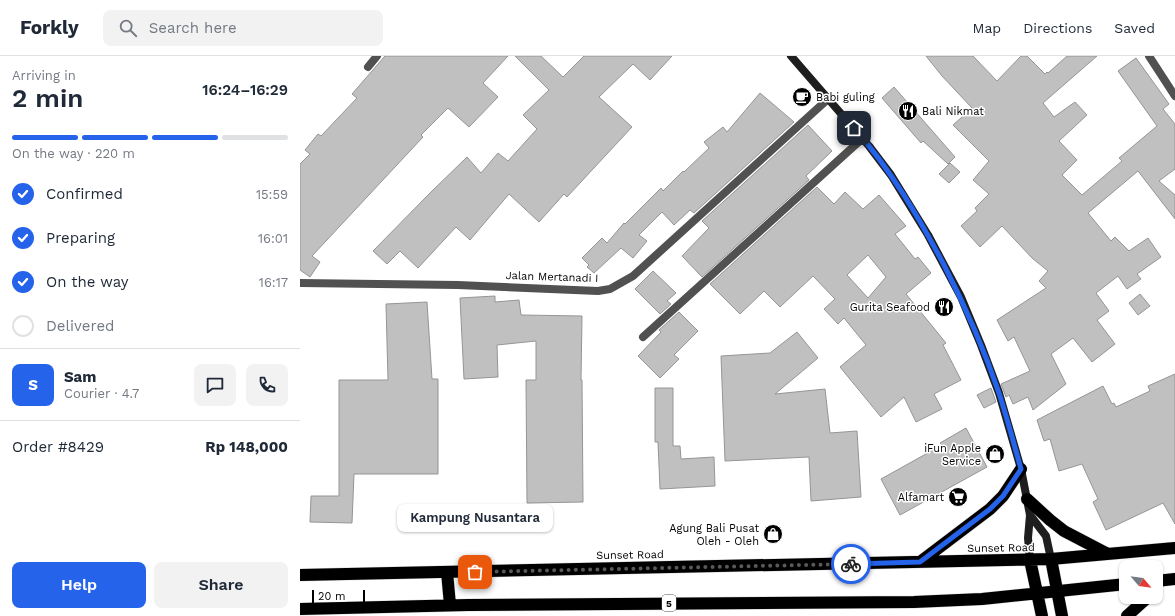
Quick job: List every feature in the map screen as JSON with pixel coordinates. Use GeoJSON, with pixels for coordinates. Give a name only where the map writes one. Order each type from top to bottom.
{"type":"FeatureCollection","features":[{"type":"Feature","properties":{"kind":"highway"},"geometry":{"type":"LineString","coordinates":[[920,562],[990,509],[1003,496],[1021,469]]}},
{"type":"Feature","properties":{"kind":"highway"},"geometry":{"type":"LineString","coordinates":[[1027,499],[1064,531],[1109,554]]}},
{"type":"Feature","properties":{"kind":"highway","name":"Sunset Road"},"geometry":{"type":"LineString","coordinates":[[300,575],[1051,560],[1175,548]]}},
{"type":"Feature","properties":{"kind":"highway"},"geometry":{"type":"LineString","coordinates":[[1030,560],[1042,616]]}},
{"type":"Feature","properties":{"kind":"highway"},"geometry":{"type":"LineString","coordinates":[[1051,560],[1062,616]]}},
{"type":"Feature","properties":{"kind":"highway"},"geometry":{"type":"LineString","coordinates":[[447,572],[450,605]]}},
{"type":"Feature","properties":{"kind":"highway"},"geometry":{"type":"LineString","coordinates":[[1057,592],[1119,585]]}},
{"type":"Feature","properties":{"kind":"highway","name":"5"},"geometry":{"type":"LineString","coordinates":[[300,609],[450,605],[914,602],[1057,592]]}},
{"type":"Feature","properties":{"kind":"highway"},"geometry":{"type":"LineString","coordinates":[[1126,616],[1140,604]]}},
{"type":"Feature","properties":{"kind":"main road"},"geometry":{"type":"LineString","coordinates":[[791,56],[863,138],[891,175],[928,235],[961,297],[999,393],[1021,469],[1030,515],[1028,538],[1030,560]]}},
{"type":"Feature","properties":{"kind":"main road"},"geometry":{"type":"LineString","coordinates":[[1030,515],[1046,536],[1051,560]]}},
{"type":"Feature","properties":{"kind":"street"},"geometry":{"type":"LineString","coordinates":[[368,67],[377,56]]}},
{"type":"Feature","properties":{"kind":"street"},"geometry":{"type":"LineString","coordinates":[[1149,56],[1175,96]]}},
{"type":"Feature","properties":{"kind":"street","name":"Jalan Mertanadi I"},"geometry":{"type":"LineString","coordinates":[[300,283],[458,285],[598,291],[610,289],[633,276],[828,98]]}},
{"type":"Feature","properties":{"kind":"street"},"geometry":{"type":"LineString","coordinates":[[643,337],[863,138]]}},
{"type":"Feature","properties":{"kind":"building"},"geometry":{"type":"Polygon","coordinates":[[[385,56],[508,56],[483,83],[498,97],[469,127],[448,108],[421,135],[423,137],[312,256],[320,262],[310,277],[300,270],[300,164],[310,154],[305,150],[318,134],[321,136],[357,98],[352,94],[385,56]]]}},
{"type":"Feature","properties":{"kind":"building"},"geometry":{"type":"Polygon","coordinates":[[[515,56],[541,56],[563,77],[584,56],[672,56],[650,80],[633,64],[599,97],[632,127],[567,197],[564,194],[539,222],[509,194],[470,240],[456,227],[418,268],[400,251],[387,264],[373,251],[467,157],[481,173],[498,153],[508,161],[537,129],[523,115],[549,90],[515,56]]]}},
{"type":"Feature","properties":{"kind":"building"},"geometry":{"type":"Polygon","coordinates":[[[926,56],[973,56],[997,81],[1021,56],[1027,56],[1045,74],[1067,56],[1097,56],[1043,103],[1054,117],[1075,102],[1087,115],[1059,141],[1077,160],[1062,175],[1082,195],[1122,161],[1119,158],[1157,126],[1118,71],[1136,58],[1169,104],[1163,109],[1175,124],[1175,169],[1159,181],[1175,195],[1175,219],[1138,171],[1088,213],[1111,241],[1115,237],[1129,251],[1148,238],[1161,257],[1137,274],[1141,279],[1127,289],[1118,276],[1096,293],[1109,311],[1097,320],[1115,344],[1092,362],[1073,338],[1051,354],[1066,384],[1033,410],[1028,397],[1013,404],[1009,395],[1006,397],[1001,384],[1030,371],[1014,337],[1008,341],[997,320],[1046,288],[1039,281],[1048,271],[1032,258],[1002,226],[980,247],[961,226],[977,211],[975,208],[989,194],[973,180],[989,161],[953,125],[972,108],[942,76],[926,56]]]}},
{"type":"Feature","properties":{"kind":"building"},"geometry":{"type":"Polygon","coordinates":[[[894,87],[955,157],[948,164],[923,141],[921,143],[882,98],[894,87]]]}},
{"type":"Feature","properties":{"kind":"building"},"geometry":{"type":"Polygon","coordinates":[[[760,93],[794,122],[694,213],[690,210],[674,225],[662,212],[639,235],[647,241],[633,258],[621,248],[594,273],[587,267],[589,265],[582,258],[602,238],[607,243],[624,223],[625,224],[661,188],[663,191],[683,171],[684,172],[709,148],[704,142],[723,127],[727,132],[760,93]]]}},
{"type":"Feature","properties":{"kind":"building"},"geometry":{"type":"Polygon","coordinates":[[[808,125],[832,151],[806,176],[809,180],[702,277],[682,256],[709,228],[702,221],[808,125]]]}},
{"type":"Feature","properties":{"kind":"building"},"geometry":{"type":"Polygon","coordinates":[[[950,163],[960,172],[949,183],[939,174],[950,163]]]}},
{"type":"Feature","properties":{"kind":"building"},"geometry":{"type":"Polygon","coordinates":[[[817,187],[834,204],[845,192],[863,209],[879,195],[906,226],[895,234],[915,259],[918,257],[931,273],[906,294],[946,343],[943,345],[961,380],[934,394],[942,409],[916,422],[904,397],[881,417],[840,367],[866,345],[844,318],[838,324],[824,309],[835,299],[813,276],[780,307],[764,291],[740,314],[710,284],[817,187]],[[868,255],[847,275],[868,298],[886,277],[868,255]]]}},
{"type":"Feature","properties":{"kind":"building"},"geometry":{"type":"Polygon","coordinates":[[[653,271],[676,293],[667,301],[671,304],[660,314],[635,289],[653,271]]]}},
{"type":"Feature","properties":{"kind":"building"},"geometry":{"type":"Polygon","coordinates":[[[1140,294],[1150,306],[1138,315],[1129,303],[1140,294]]]}},
{"type":"Feature","properties":{"kind":"building"},"geometry":{"type":"Polygon","coordinates":[[[495,296],[495,302],[519,300],[521,315],[582,316],[581,380],[583,502],[527,503],[526,380],[536,380],[536,341],[497,345],[498,377],[464,379],[460,298],[495,296]]]}},
{"type":"Feature","properties":{"kind":"building"},"geometry":{"type":"Polygon","coordinates":[[[427,302],[432,379],[438,379],[438,474],[354,474],[352,523],[310,522],[311,496],[339,496],[339,380],[388,380],[386,304],[427,302]]]}},
{"type":"Feature","properties":{"kind":"building"},"geometry":{"type":"Polygon","coordinates":[[[679,312],[698,331],[674,355],[679,359],[660,378],[638,356],[661,332],[659,330],[679,312]]]}},
{"type":"Feature","properties":{"kind":"building"},"geometry":{"type":"Polygon","coordinates":[[[797,332],[818,358],[775,394],[825,389],[830,433],[857,431],[861,497],[811,501],[809,457],[725,461],[721,356],[770,353],[797,332]]]}},
{"type":"Feature","properties":{"kind":"building"},"geometry":{"type":"Polygon","coordinates":[[[1175,374],[1175,524],[1163,503],[1106,530],[1093,502],[1098,499],[1082,464],[1059,471],[1050,439],[1044,441],[1037,420],[1103,386],[1112,404],[1114,403],[1116,407],[1150,391],[1148,386],[1175,374]]]}},
{"type":"Feature","properties":{"kind":"building"},"geometry":{"type":"Polygon","coordinates":[[[655,388],[673,388],[673,446],[680,446],[681,459],[714,457],[715,486],[660,489],[658,442],[655,442],[655,388]]]}},
{"type":"Feature","properties":{"kind":"building"},"geometry":{"type":"Polygon","coordinates":[[[991,388],[996,402],[984,408],[977,395],[991,388]]]}},
{"type":"Feature","properties":{"kind":"building"},"geometry":{"type":"Polygon","coordinates":[[[966,428],[987,467],[900,515],[881,479],[942,445],[940,443],[966,428]]]}},
{"type":"Feature","properties":{"kind":"way so far"},"geometry":{"type":"LineString","coordinates":[[475,572],[851,564]]}},
{"type":"Feature","properties":{"kind":"place","name":"Babi guling"},"geometry":{"type":"Point","coordinates":[802,97]}},
{"type":"Feature","properties":{"kind":"place","name":"Bali Nikmat"},"geometry":{"type":"Point","coordinates":[908,111]}},
{"type":"Feature","properties":{"kind":"place","name":"Gurita Seafood"},"geometry":{"type":"Point","coordinates":[944,307]}},
{"type":"Feature","properties":{"kind":"place","name":"iFun Apple Service"},"geometry":{"type":"Point","coordinates":[995,454]}},
{"type":"Feature","properties":{"kind":"place","name":"Alfamart"},"geometry":{"type":"Point","coordinates":[958,497]}},
{"type":"Feature","properties":{"kind":"place","name":"Agung Bali Pusat Oleh - Oleh"},"geometry":{"type":"Point","coordinates":[773,534]}},
{"type":"Feature","properties":{"kind":"place","name":"Kampung Nusantara"},"geometry":{"type":"Point","coordinates":[475,572]}},
{"type":"Feature","properties":{"kind":"route"},"geometry":{"type":"LineString","coordinates":[[851,564],[920,562],[990,509],[1003,496],[1021,469],[999,393],[961,297],[910,205],[891,175],[854,128]]}}]}
